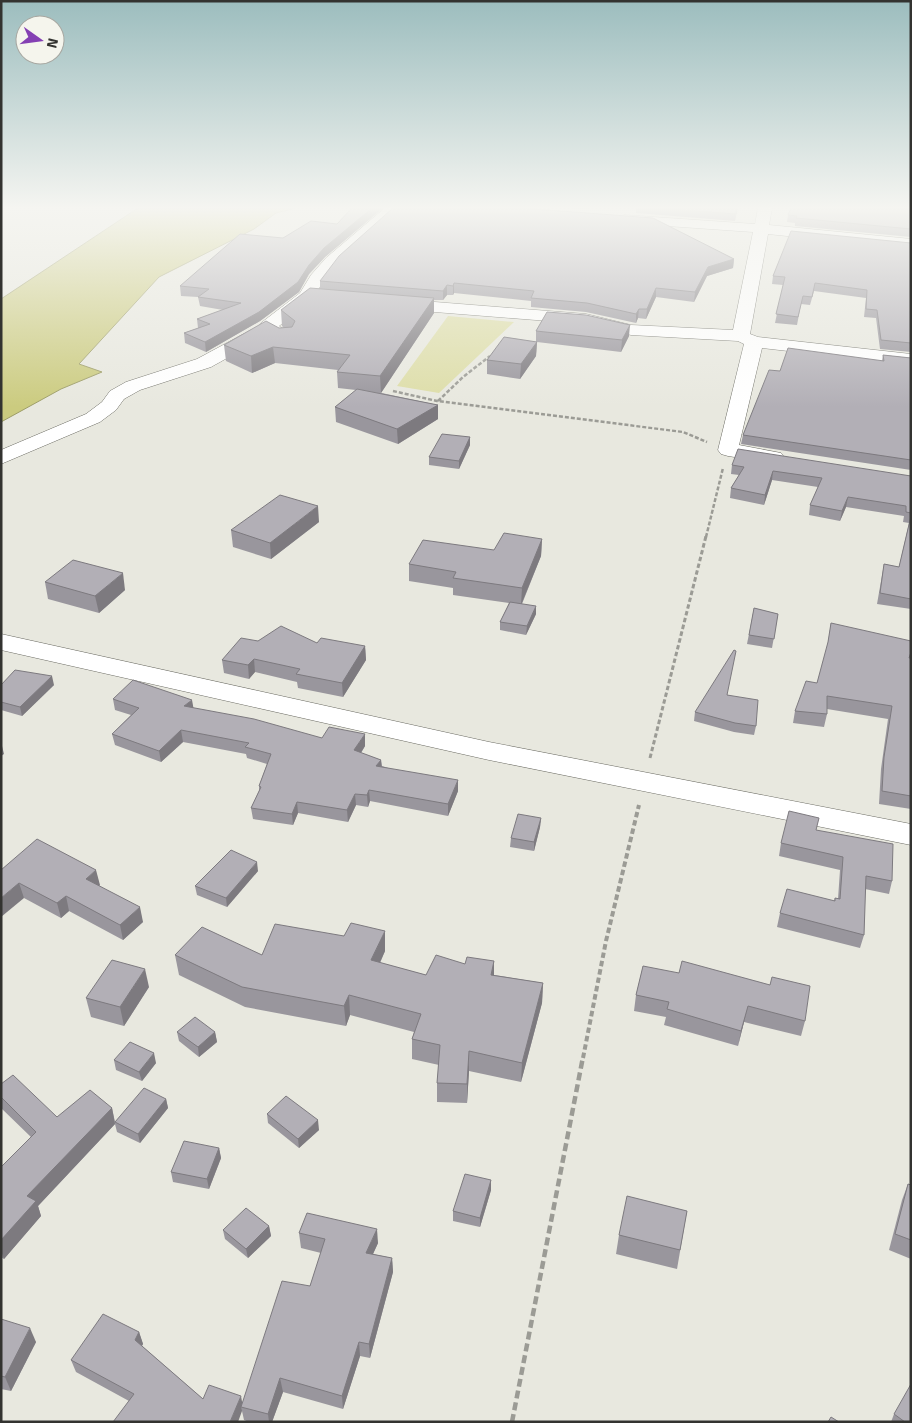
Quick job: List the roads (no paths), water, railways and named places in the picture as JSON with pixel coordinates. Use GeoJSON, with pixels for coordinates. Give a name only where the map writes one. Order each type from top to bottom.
{"type":"FeatureCollection","features":[{"type":"Feature","properties":{"kind":"street"},"geometry":{"type":"LineString","coordinates":[[1,458],[92,418],[109,406],[117,396],[133,386],[204,363],[234,348],[267,327],[306,296],[320,274]]}},
{"type":"Feature","properties":{"kind":"street"},"geometry":{"type":"LineString","coordinates":[[755,274],[747,339],[728,450],[795,461]]}},
{"type":"Feature","properties":{"kind":"street"},"geometry":{"type":"LineString","coordinates":[[306,296],[324,298]]}},
{"type":"Feature","properties":{"kind":"street"},"geometry":{"type":"LineString","coordinates":[[378,302],[586,319],[631,330],[747,339],[911,360]]}},
{"type":"Feature","properties":{"kind":"street"},"geometry":{"type":"LineString","coordinates":[[267,327],[286,338]]}},
{"type":"Feature","properties":{"kind":"street"},"geometry":{"type":"LineString","coordinates":[[1,642],[489,751],[911,835]]}}]}
